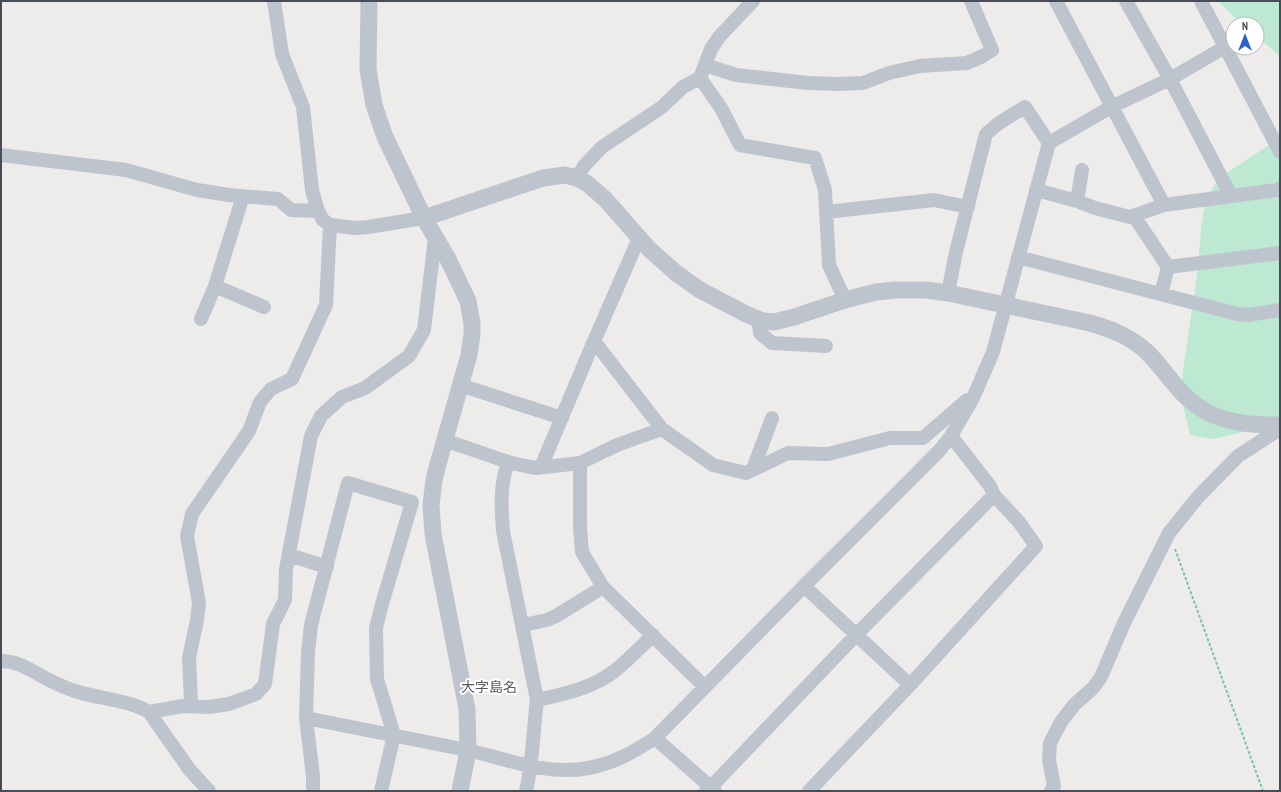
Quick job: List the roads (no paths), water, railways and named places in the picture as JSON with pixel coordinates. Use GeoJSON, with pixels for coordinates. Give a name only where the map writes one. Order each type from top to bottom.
{"type":"FeatureCollection","features":[{"type":"Feature","properties":{"kind":"street"},"geometry":{"type":"LineString","coordinates":[[274,1],[282,54],[303,107],[312,190],[322,220],[330,225],[346,228],[368,228],[424,218],[543,178],[565,175],[577,178],[588,184],[606,200],[649,249],[700,290],[758,319],[774,322],[876,292],[895,290],[926,290],[948,293],[1090,322],[1107,328],[1124,335],[1147,352],[1176,388],[1208,412],[1223,419],[1244,424],[1280,425]]}},
{"type":"Feature","properties":{"kind":"street"},"geometry":{"type":"LineString","coordinates":[[369,1],[368,69],[372,99],[386,137],[424,218],[447,257],[468,301],[472,323],[471,344],[434,480],[431,517],[467,709],[466,726],[468,751],[460,791]]}},
{"type":"Feature","properties":{"kind":"street"},"geometry":{"type":"LineString","coordinates":[[577,178],[584,166],[602,147],[662,107],[683,87],[700,78],[711,49],[752,1]]}},
{"type":"Feature","properties":{"kind":"street"},"geometry":{"type":"LineString","coordinates":[[1056,1],[1164,205]]}},
{"type":"Feature","properties":{"kind":"street"},"geometry":{"type":"LineString","coordinates":[[1126,1],[1170,79],[1231,196]]}},
{"type":"Feature","properties":{"kind":"street"},"geometry":{"type":"LineString","coordinates":[[306,718],[468,751],[532,767],[568,770],[589,768],[610,762],[626,756],[655,738],[939,451],[951,436],[975,392],[993,352],[1049,143],[1111,106],[1170,79],[1225,47],[1201,1]]}},
{"type":"Feature","properties":{"kind":"street"},"geometry":{"type":"LineString","coordinates":[[705,65],[736,75],[839,84],[863,82],[920,66],[967,63],[992,50],[973,2]]}},
{"type":"Feature","properties":{"kind":"street"},"geometry":{"type":"LineString","coordinates":[[1230,56],[1280,152]]}},
{"type":"Feature","properties":{"kind":"street"},"geometry":{"type":"LineString","coordinates":[[700,78],[721,108],[740,145],[816,158],[825,190],[829,265],[845,300]]}},
{"type":"Feature","properties":{"kind":"street"},"geometry":{"type":"LineString","coordinates":[[948,293],[956,252],[986,134],[999,123],[1025,107],[1049,143]]}},
{"type":"Feature","properties":{"kind":"street"},"geometry":{"type":"LineString","coordinates":[[1,155],[126,170],[197,190],[278,199],[291,210],[318,211]]}},
{"type":"Feature","properties":{"kind":"street"},"geometry":{"type":"LineString","coordinates":[[1077,201],[1082,170]]}},
{"type":"Feature","properties":{"kind":"street"},"geometry":{"type":"LineString","coordinates":[[1036,190],[1130,217],[1164,205],[1277,190],[1280,188]]}},
{"type":"Feature","properties":{"kind":"street"},"geometry":{"type":"LineString","coordinates":[[201,319],[215,286],[243,196]]}},
{"type":"Feature","properties":{"kind":"street"},"geometry":{"type":"LineString","coordinates":[[826,212],[934,200],[968,207]]}},
{"type":"Feature","properties":{"kind":"street"},"geometry":{"type":"LineString","coordinates":[[1134,216],[1168,267],[1161,294]]}},
{"type":"Feature","properties":{"kind":"street"},"geometry":{"type":"LineString","coordinates":[[149,712],[192,703],[189,658],[199,603],[187,536],[192,514],[249,431],[260,402],[271,389],[292,379],[326,305],[330,225]]}},
{"type":"Feature","properties":{"kind":"street"},"geometry":{"type":"LineString","coordinates":[[183,706],[209,707],[229,704],[256,694],[265,684],[273,624],[285,600],[286,569],[311,436],[321,416],[342,397],[364,388],[409,356],[424,330],[436,238]]}},
{"type":"Feature","properties":{"kind":"street"},"geometry":{"type":"LineString","coordinates":[[542,468],[594,340],[639,238]]}},
{"type":"Feature","properties":{"kind":"street"},"geometry":{"type":"LineString","coordinates":[[1168,267],[1280,253]]}},
{"type":"Feature","properties":{"kind":"street"},"geometry":{"type":"LineString","coordinates":[[1018,258],[1237,314],[1248,315],[1280,310]]}},
{"type":"Feature","properties":{"kind":"street"},"geometry":{"type":"LineString","coordinates":[[215,286],[264,307]]}},
{"type":"Feature","properties":{"kind":"street"},"geometry":{"type":"LineString","coordinates":[[758,319],[760,333],[772,343],[826,346]]}},
{"type":"Feature","properties":{"kind":"street"},"geometry":{"type":"LineString","coordinates":[[594,340],[662,429],[713,465],[746,473],[788,453],[828,454],[890,438],[923,438],[975,392]]}},
{"type":"Feature","properties":{"kind":"street"},"geometry":{"type":"LineString","coordinates":[[460,385],[562,418]]}},
{"type":"Feature","properties":{"kind":"street"},"geometry":{"type":"LineString","coordinates":[[754,469],[772,418]]}},
{"type":"Feature","properties":{"kind":"street"},"geometry":{"type":"LineString","coordinates":[[444,440],[508,462],[542,468],[580,463],[617,445],[662,429]]}},
{"type":"Feature","properties":{"kind":"street"},"geometry":{"type":"LineString","coordinates":[[1051,791],[1054,786],[1049,760],[1050,742],[1061,722],[1074,705],[1093,688],[1101,677],[1124,623],[1169,533],[1198,497],[1238,456],[1280,429]]}},
{"type":"Feature","properties":{"kind":"street"},"geometry":{"type":"LineString","coordinates":[[808,791],[910,685],[1036,546],[1019,522],[994,494],[990,486],[951,436]]}},
{"type":"Feature","properties":{"kind":"street"},"geometry":{"type":"LineString","coordinates":[[508,462],[502,479],[502,516],[510,565],[537,700],[532,767],[526,791]]}},
{"type":"Feature","properties":{"kind":"street"},"geometry":{"type":"LineString","coordinates":[[580,463],[580,527],[582,552],[603,587],[705,687]]}},
{"type":"Feature","properties":{"kind":"street"},"geometry":{"type":"LineString","coordinates":[[313,791],[313,776],[306,718],[308,652],[311,625],[348,483],[412,502],[376,628],[377,679],[394,736],[381,791]]}},
{"type":"Feature","properties":{"kind":"street"},"geometry":{"type":"LineString","coordinates":[[655,738],[711,790],[856,635],[994,494]]}},
{"type":"Feature","properties":{"kind":"street"},"geometry":{"type":"LineString","coordinates":[[289,555],[327,567]]}},
{"type":"Feature","properties":{"kind":"street"},"geometry":{"type":"LineString","coordinates":[[804,586],[910,685]]}},
{"type":"Feature","properties":{"kind":"street"},"geometry":{"type":"LineString","coordinates":[[523,625],[548,620],[603,587]]}},
{"type":"Feature","properties":{"kind":"street"},"geometry":{"type":"LineString","coordinates":[[537,700],[579,690],[607,676],[617,669],[652,635]]}},
{"type":"Feature","properties":{"kind":"street"},"geometry":{"type":"LineString","coordinates":[[1,661],[9,661],[26,667],[47,680],[75,691],[120,701],[149,712],[189,769],[209,791]]}},
{"type":"Feature","properties":{"kind":"district","name":"大字島名"},"geometry":{"type":"Point","coordinates":[489,687]}}]}
